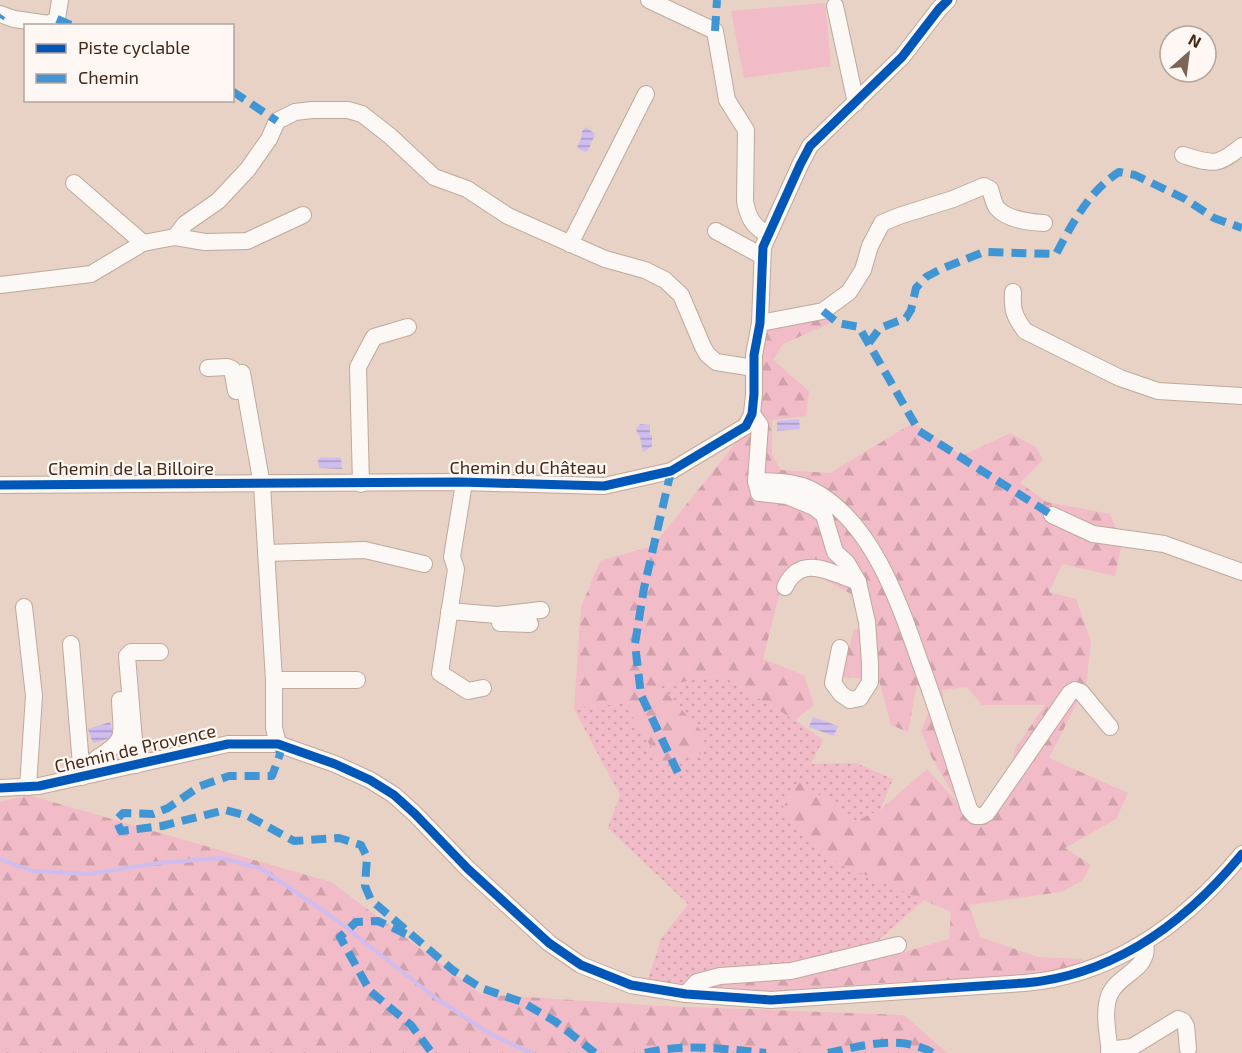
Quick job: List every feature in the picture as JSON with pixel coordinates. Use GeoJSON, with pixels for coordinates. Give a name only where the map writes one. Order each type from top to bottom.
{"type":"FeatureCollection","features":[{"type":"Feature","properties":{"kind":"street"},"geometry":{"type":"LineString","coordinates":[[0,14],[49,24],[57,20],[60,0]]}},
{"type":"Feature","properties":{"kind":"street"},"geometry":{"type":"LineString","coordinates":[[649,0],[715,31],[727,100],[746,130],[745,201],[747,212],[751,223],[768,235]]}},
{"type":"Feature","properties":{"kind":"street"},"geometry":{"type":"LineString","coordinates":[[840,648],[833,682],[841,694],[850,700],[860,698],[870,682],[870,663],[867,622],[858,582],[847,563],[835,552],[824,515],[814,507],[787,496],[759,493],[756,481],[760,424],[752,414],[754,368],[760,323],[762,256],[768,235],[810,147],[902,57],[948,0]]}},
{"type":"Feature","properties":{"kind":"street"},"geometry":{"type":"LineString","coordinates":[[835,6],[856,103]]}},
{"type":"Feature","properties":{"kind":"street"},"geometry":{"type":"LineString","coordinates":[[570,243],[646,93]]}},
{"type":"Feature","properties":{"kind":"street"},"geometry":{"type":"LineString","coordinates":[[175,237],[186,224],[218,201],[248,169],[269,139],[277,121],[295,112],[348,110],[362,114],[390,136],[434,177],[467,189],[508,216],[605,259],[645,270],[665,280],[681,295],[703,347],[711,359],[754,368]]}},
{"type":"Feature","properties":{"kind":"street"},"geometry":{"type":"LineString","coordinates":[[1183,155],[1209,163],[1224,161],[1242,146]]}},
{"type":"Feature","properties":{"kind":"street"},"geometry":{"type":"LineString","coordinates":[[74,183],[143,243]]}},
{"type":"Feature","properties":{"kind":"street"},"geometry":{"type":"LineString","coordinates":[[760,323],[823,311],[849,292],[867,263],[870,246],[882,223],[984,186],[990,189],[996,207],[1006,214],[1024,221],[1044,223]]}},
{"type":"Feature","properties":{"kind":"street"},"geometry":{"type":"LineString","coordinates":[[0,285],[92,274],[143,243],[175,237],[205,242],[247,241],[303,215]]}},
{"type":"Feature","properties":{"kind":"street"},"geometry":{"type":"LineString","coordinates":[[716,231],[762,256]]}},
{"type":"Feature","properties":{"kind":"street"},"geometry":{"type":"LineString","coordinates":[[1013,292],[1012,308],[1025,331],[1119,378],[1158,391],[1242,396]]}},
{"type":"Feature","properties":{"kind":"street"},"geometry":{"type":"LineString","coordinates":[[361,484],[358,367],[374,337],[408,327]]}},
{"type":"Feature","properties":{"kind":"street"},"geometry":{"type":"LineString","coordinates":[[208,368],[232,369],[257,485]]}},
{"type":"Feature","properties":{"kind":"street"},"geometry":{"type":"LineString","coordinates":[[242,373],[266,553],[274,680],[274,728],[278,744]]}},
{"type":"Feature","properties":{"kind":"street","name":"Chemin du Château"},"geometry":{"type":"LineString","coordinates":[[257,485],[464,483],[604,486],[671,471],[746,426],[752,414]]}},
{"type":"Feature","properties":{"kind":"street"},"geometry":{"type":"LineString","coordinates":[[756,481],[794,483],[815,492],[846,516],[873,552],[899,605],[931,691],[969,809],[975,816],[987,813],[1070,693],[1075,690],[1081,692],[1110,727]]}},
{"type":"Feature","properties":{"kind":"street"},"geometry":{"type":"LineString","coordinates":[[464,483],[452,556],[456,569],[440,673],[468,691],[483,688]]}},
{"type":"Feature","properties":{"kind":"street","name":"Chemin de la Billoire"},"geometry":{"type":"LineString","coordinates":[[0,485],[257,485]]}},
{"type":"Feature","properties":{"kind":"street"},"geometry":{"type":"LineString","coordinates":[[1052,515],[1093,534],[1164,544],[1242,572]]}},
{"type":"Feature","properties":{"kind":"street"},"geometry":{"type":"LineString","coordinates":[[266,553],[365,550],[424,564]]}},
{"type":"Feature","properties":{"kind":"street"},"geometry":{"type":"LineString","coordinates":[[785,587],[796,572],[812,567],[825,568],[858,582]]}},
{"type":"Feature","properties":{"kind":"street"},"geometry":{"type":"LineString","coordinates":[[24,607],[34,696],[28,787]]}},
{"type":"Feature","properties":{"kind":"street"},"geometry":{"type":"LineString","coordinates":[[449,616],[496,615],[541,610]]}},
{"type":"Feature","properties":{"kind":"street"},"geometry":{"type":"LineString","coordinates":[[449,616],[530,624]]}},
{"type":"Feature","properties":{"kind":"street"},"geometry":{"type":"LineString","coordinates":[[71,644],[88,776]]}},
{"type":"Feature","properties":{"kind":"street"},"geometry":{"type":"LineString","coordinates":[[136,765],[127,656],[131,652],[160,652]]}},
{"type":"Feature","properties":{"kind":"street"},"geometry":{"type":"LineString","coordinates":[[274,680],[357,680]]}},
{"type":"Feature","properties":{"kind":"street"},"geometry":{"type":"LineString","coordinates":[[88,776],[97,758],[114,747],[121,739],[120,700]]}},
{"type":"Feature","properties":{"kind":"street","name":"Chemin de Provence"},"geometry":{"type":"LineString","coordinates":[[0,788],[39,786],[228,744],[278,744],[335,764],[370,780],[394,795],[468,869],[549,944],[581,965],[631,985],[686,994],[771,1000],[1052,981],[1110,962],[1145,943],[1186,911],[1242,854]]}},
{"type":"Feature","properties":{"kind":"street"},"geometry":{"type":"LineString","coordinates":[[1145,943],[1147,952],[1142,962],[1110,993],[1106,1009],[1110,1051],[1132,1047],[1178,1019],[1186,1026],[1188,1048]]}},
{"type":"Feature","properties":{"kind":"street"},"geometry":{"type":"LineString","coordinates":[[686,994],[697,982],[720,976],[790,971],[898,945]]}},
{"type":"Feature","properties":{"kind":"green space"},"geometry":{"type":"Polygon","coordinates":[[[825,3],[831,66],[744,78],[731,11],[825,3]]]}},
{"type":"Feature","properties":{"kind":"green space"},"geometry":{"type":"Polygon","coordinates":[[[822,313],[835,321],[783,344],[773,360],[809,391],[806,416],[772,420],[772,455],[781,470],[830,473],[913,423],[962,456],[1010,433],[1036,447],[1043,460],[1020,483],[1047,502],[1110,514],[1122,542],[1115,576],[1062,564],[1049,592],[1076,599],[1091,641],[1086,685],[1049,758],[1128,793],[1116,819],[1065,848],[1091,865],[1082,881],[1061,892],[969,905],[980,937],[1038,957],[1083,959],[1077,965],[1019,979],[880,983],[747,995],[701,987],[857,959],[891,956],[949,939],[951,912],[838,863],[780,812],[800,782],[856,821],[880,810],[927,769],[976,823],[1004,803],[1015,749],[1045,705],[982,705],[967,687],[942,690],[959,804],[932,758],[921,731],[931,706],[917,684],[908,732],[891,725],[879,680],[841,677],[854,629],[864,629],[866,602],[814,574],[783,579],[763,659],[804,675],[814,705],[795,720],[721,675],[660,686],[706,736],[700,754],[661,763],[624,703],[574,709],[581,607],[600,561],[653,546],[747,429],[763,398],[758,359],[764,324],[822,313]]]}},
{"type":"Feature","properties":{"kind":"green space"},"geometry":{"type":"Polygon","coordinates":[[[721,675],[795,720],[823,740],[811,764],[856,763],[893,779],[880,810],[856,821],[800,782],[838,863],[924,900],[857,959],[701,987],[648,979],[661,939],[688,904],[608,828],[620,795],[574,709],[624,703],[662,763],[700,754],[660,686],[721,675]]]}},
{"type":"Feature","properties":{"kind":"green space"},"geometry":{"type":"Polygon","coordinates":[[[28,795],[331,882],[481,994],[662,1006],[904,1015],[947,1053],[0,1053],[0,802],[28,795]]]}},
{"type":"Feature","properties":{"kind":"shaded area"},"geometry":{"type":"Polygon","coordinates":[[[586,127],[595,134],[588,151],[585,152],[577,148],[582,131],[586,127]]]}},
{"type":"Feature","properties":{"kind":"shaded area"},"geometry":{"type":"Polygon","coordinates":[[[799,419],[800,429],[777,431],[777,421],[799,419]]]}},
{"type":"Feature","properties":{"kind":"shaded area"},"geometry":{"type":"Polygon","coordinates":[[[640,424],[650,425],[650,435],[652,435],[652,446],[643,452],[636,430],[640,424]]]}},
{"type":"Feature","properties":{"kind":"shaded area"},"geometry":{"type":"Polygon","coordinates":[[[321,457],[341,458],[342,469],[319,468],[318,460],[321,457]]]}},
{"type":"Feature","properties":{"kind":"shaded area"},"geometry":{"type":"Polygon","coordinates":[[[813,717],[838,726],[834,736],[809,727],[813,717]]]}},
{"type":"Feature","properties":{"kind":"shaded area"},"geometry":{"type":"Polygon","coordinates":[[[110,722],[114,737],[93,743],[88,729],[110,722]]]}},
{"type":"Feature","properties":{"kind":"waterway"},"geometry":{"type":"LineString","coordinates":[[0,859],[32,871],[89,874],[158,863],[222,858],[262,869],[335,919],[437,999],[492,1035],[532,1053]]}},
{"type":"Feature","properties":{"kind":"marked path"},"geometry":{"type":"LineString","coordinates":[[715,31],[717,0]]}},
{"type":"Feature","properties":{"kind":"marked path"},"geometry":{"type":"LineString","coordinates":[[57,19],[68,24]]}},
{"type":"Feature","properties":{"kind":"marked path"},"geometry":{"type":"LineString","coordinates":[[234,92],[277,121]]}},
{"type":"Feature","properties":{"kind":"marked path"},"geometry":{"type":"LineString","coordinates":[[869,343],[880,328],[906,318],[911,310],[916,288],[926,277],[941,269],[984,252],[1056,254],[1090,198],[1119,172],[1135,175],[1185,199],[1214,218],[1242,228]]}},
{"type":"Feature","properties":{"kind":"marked path"},"geometry":{"type":"LineString","coordinates":[[823,311],[838,323],[859,327],[919,431],[1052,515]]}},
{"type":"Feature","properties":{"kind":"marked path"},"geometry":{"type":"LineString","coordinates":[[671,471],[644,588],[635,644],[641,695],[678,773]]}},
{"type":"Feature","properties":{"kind":"marked path"},"geometry":{"type":"LineString","coordinates":[[278,744],[280,754],[272,776],[229,776],[200,786],[168,808],[153,814],[123,813],[116,820],[121,831],[162,826],[225,810],[248,816],[294,841],[339,838],[361,845],[367,857],[365,886],[371,900],[454,971],[481,988],[522,1002],[556,1022],[595,1053]]}},
{"type":"Feature","properties":{"kind":"marked path"},"geometry":{"type":"LineString","coordinates":[[406,934],[378,921],[356,922],[340,937],[370,991],[411,1025],[432,1053]]}},
{"type":"Feature","properties":{"kind":"marked path"},"geometry":{"type":"LineString","coordinates":[[828,1053],[881,1043],[908,1044],[933,1053]]}},
{"type":"Feature","properties":{"kind":"marked path"},"geometry":{"type":"LineString","coordinates":[[645,1053],[675,1048],[766,1053]]}},
{"type":"Feature","properties":{"kind":"cycle path"},"geometry":{"type":"LineString","coordinates":[[0,485],[460,482],[604,486],[671,471],[746,426],[752,414],[754,355],[760,323],[763,247],[810,146],[902,57],[948,0]]}},
{"type":"Feature","properties":{"kind":"cycle path"},"geometry":{"type":"LineString","coordinates":[[0,788],[39,786],[228,744],[278,744],[335,764],[370,780],[394,795],[468,869],[549,943],[581,965],[631,985],[686,994],[771,1000],[1025,983],[1058,978],[1089,969],[1118,957],[1172,923],[1197,902],[1242,854]]}}]}
